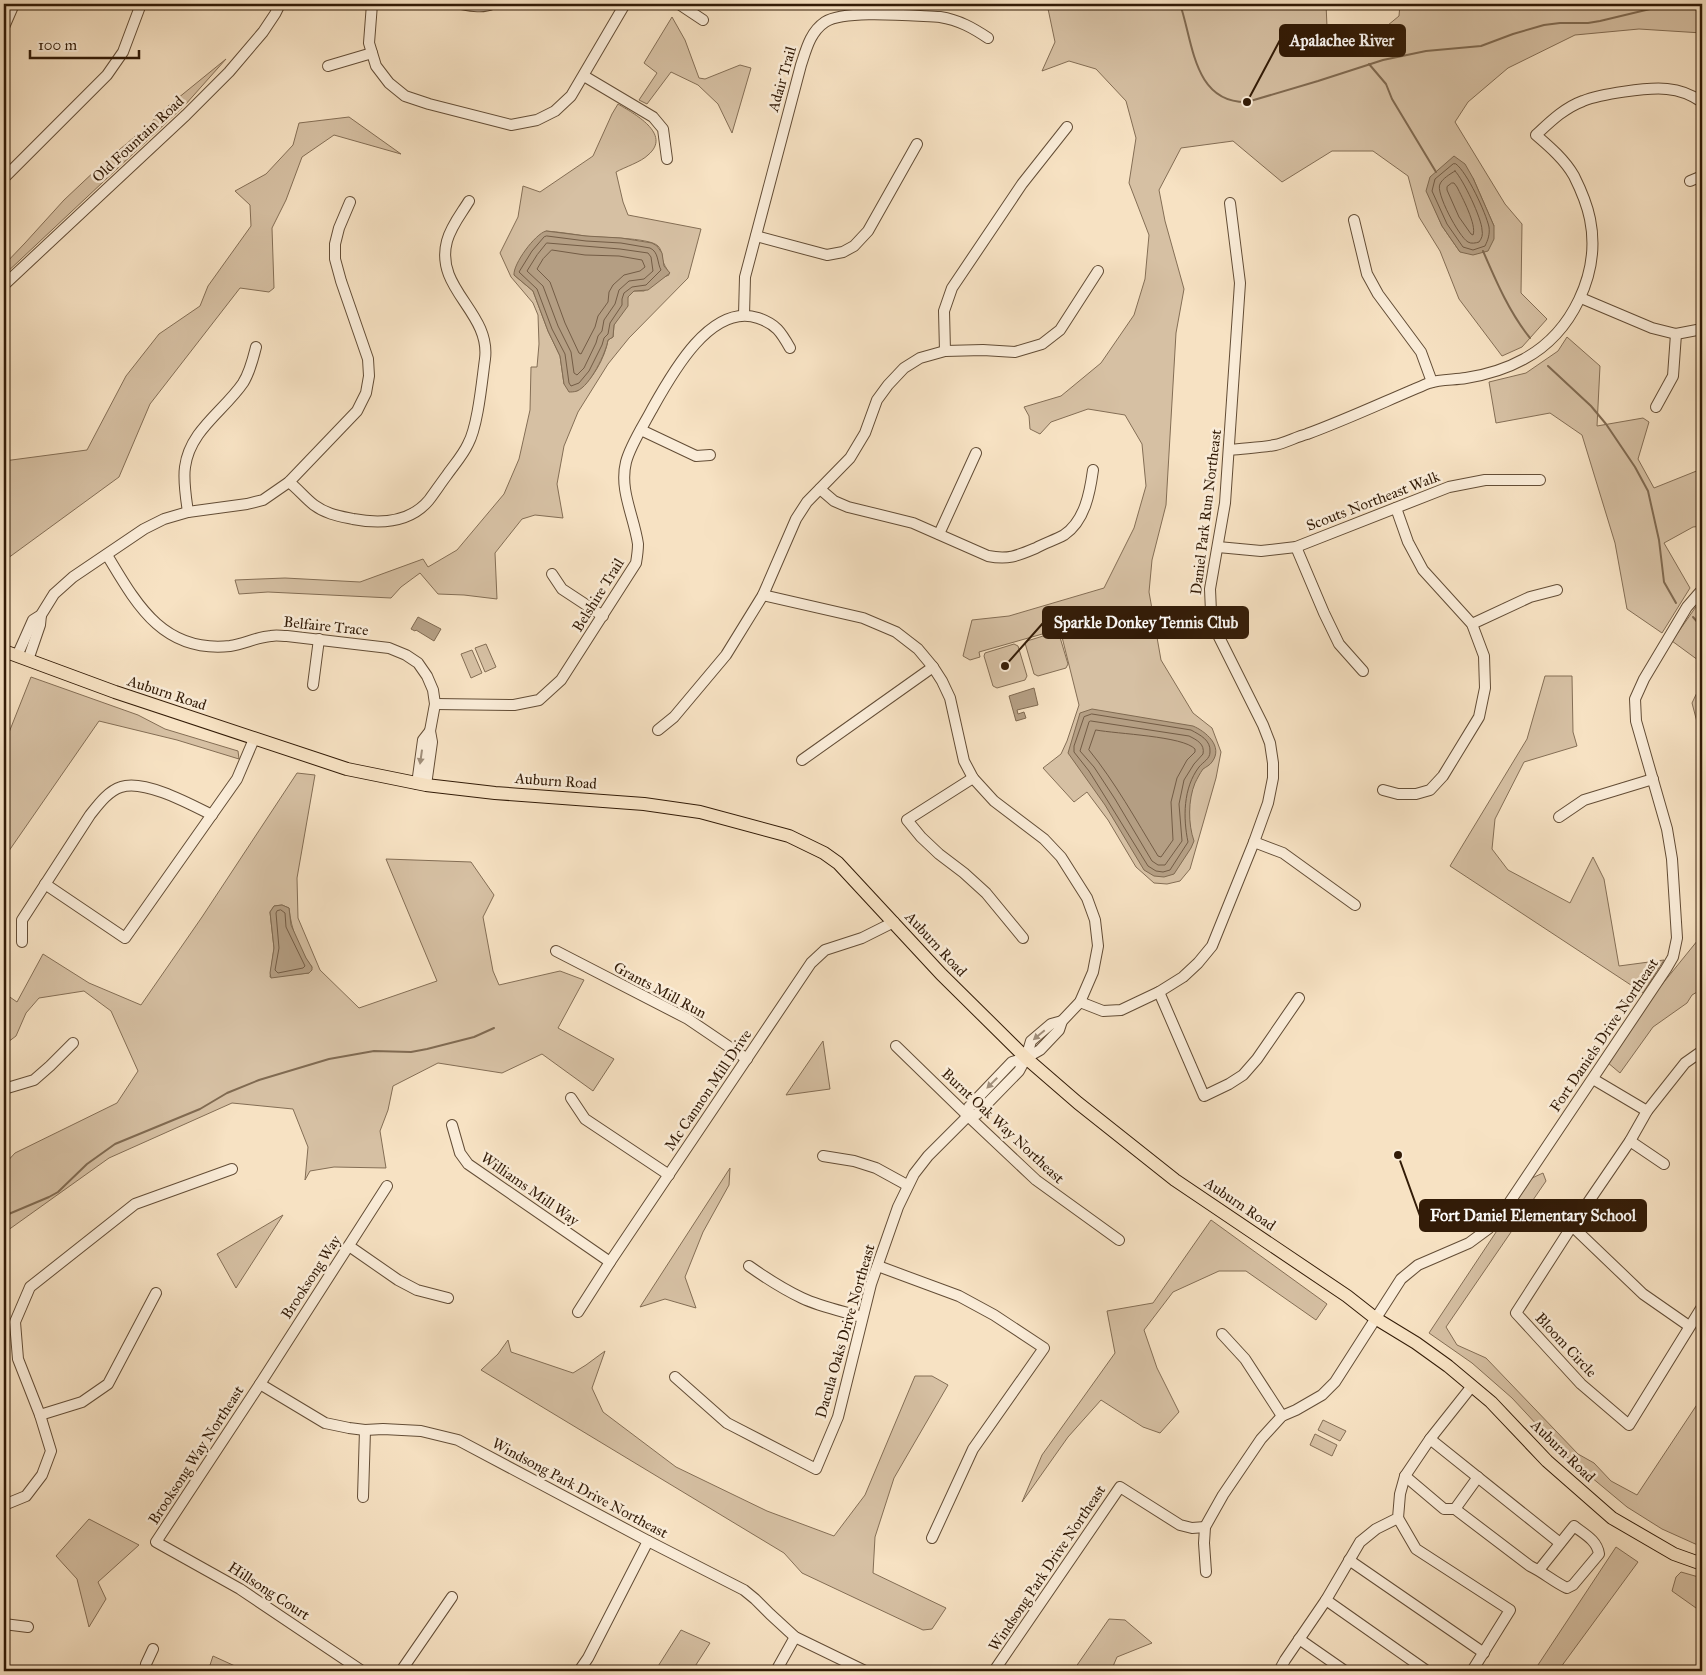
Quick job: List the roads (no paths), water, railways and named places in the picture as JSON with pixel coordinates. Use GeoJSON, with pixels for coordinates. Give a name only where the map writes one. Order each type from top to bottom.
{"type":"FeatureCollection","features":[{"type":"Feature","properties":{"kind":"main road","name":"Auburn Road"},"geometry":{"type":"LineString","coordinates":[[4,651],[115,692],[347,769],[422,785],[495,793],[644,804],[700,812],[789,836],[824,853],[838,863],[941,974],[1026,1058],[1078,1103],[1175,1180],[1347,1296],[1375,1318],[1422,1347],[1491,1402],[1547,1461],[1612,1518],[1674,1554],[1702,1564]]}},
{"type":"Feature","properties":{"kind":"street"},"geometry":{"type":"LineString","coordinates":[[4,27],[14,4]]}},
{"type":"Feature","properties":{"kind":"street"},"geometry":{"type":"LineString","coordinates":[[4,178],[107,76],[123,52],[140,4]]}},
{"type":"Feature","properties":{"kind":"street","name":"Old Fountain Road"},"geometry":{"type":"LineString","coordinates":[[4,285],[180,121],[223,78],[250,49],[280,4]]}},
{"type":"Feature","properties":{"kind":"street"},"geometry":{"type":"LineString","coordinates":[[372,4],[369,43],[376,66],[388,83],[405,96],[457,112],[511,125],[537,120],[556,111],[571,96],[625,4]]}},
{"type":"Feature","properties":{"kind":"street"},"geometry":{"type":"LineString","coordinates":[[462,4],[472,6],[492,4]]}},
{"type":"Feature","properties":{"kind":"street"},"geometry":{"type":"LineString","coordinates":[[679,4],[703,20]]}},
{"type":"Feature","properties":{"kind":"street","name":"Adair Trail"},"geometry":{"type":"LineString","coordinates":[[744,315],[745,277],[803,59],[814,32],[825,22],[839,17],[858,15],[940,17],[950,18],[966,25],[988,38]]}},
{"type":"Feature","properties":{"kind":"street"},"geometry":{"type":"LineString","coordinates":[[328,66],[372,53]]}},
{"type":"Feature","properties":{"kind":"street"},"geometry":{"type":"LineString","coordinates":[[584,76],[653,117],[663,129],[667,159]]}},
{"type":"Feature","properties":{"kind":"street"},"geometry":{"type":"LineString","coordinates":[[1230,450],[1276,445],[1328,426],[1432,382],[1466,378],[1500,369],[1524,359],[1547,343],[1567,322],[1581,298],[1589,274],[1592,241],[1590,219],[1584,198],[1573,175],[1558,155],[1536,135],[1566,109],[1584,100],[1613,94],[1667,89],[1691,95],[1702,102]]}},
{"type":"Feature","properties":{"kind":"street"},"geometry":{"type":"LineString","coordinates":[[945,351],[944,311],[952,288],[1022,184],[1066,127]]}},
{"type":"Feature","properties":{"kind":"street"},"geometry":{"type":"LineString","coordinates":[[756,236],[827,255],[843,252],[854,246],[868,231],[917,144]]}},
{"type":"Feature","properties":{"kind":"street"},"geometry":{"type":"LineString","coordinates":[[1690,182],[1702,176]]}},
{"type":"Feature","properties":{"kind":"street"},"geometry":{"type":"LineString","coordinates":[[289,482],[314,505],[329,514],[366,522],[384,522],[401,519],[416,511],[428,500],[468,444],[474,430],[485,356],[484,341],[482,329],[475,316],[455,289],[448,273],[445,258],[447,242],[452,229],[469,201]]}},
{"type":"Feature","properties":{"kind":"street"},"geometry":{"type":"LineString","coordinates":[[23,658],[40,625],[41,615],[54,594],[73,577],[144,529],[164,519],[188,512],[263,500],[289,482],[357,411],[366,393],[370,376],[368,359],[335,259],[335,244],[339,228],[350,202]]}},
{"type":"Feature","properties":{"kind":"street","name":"Daniel Park Run Northeast"},"geometry":{"type":"LineString","coordinates":[[1080,1002],[1103,1011],[1120,1010],[1159,992],[1183,977],[1198,963],[1212,946],[1254,842],[1268,803],[1273,778],[1270,743],[1263,725],[1214,627],[1211,612],[1210,589],[1225,503],[1230,450],[1240,283],[1230,203]]}},
{"type":"Feature","properties":{"kind":"street"},"geometry":{"type":"LineString","coordinates":[[1354,220],[1367,274],[1378,294],[1421,352],[1432,382]]}},
{"type":"Feature","properties":{"kind":"street"},"geometry":{"type":"LineString","coordinates":[[658,730],[674,716],[726,655],[763,595],[796,519],[807,502],[850,458],[865,433],[878,400],[888,385],[904,368],[920,358],[945,351],[983,350],[1015,352],[1042,344],[1060,330],[1098,272]]}},
{"type":"Feature","properties":{"kind":"street"},"geometry":{"type":"LineString","coordinates":[[1581,298],[1652,328],[1676,334],[1702,329]]}},
{"type":"Feature","properties":{"kind":"street"},"geometry":{"type":"LineString","coordinates":[[744,315],[767,321],[781,332],[790,348]]}},
{"type":"Feature","properties":{"kind":"street","name":"Belshire Trail"},"geometry":{"type":"LineString","coordinates":[[435,704],[514,705],[539,700],[561,680],[636,563],[638,546],[623,478],[626,460],[641,430],[666,384],[704,335],[714,326],[729,318],[744,315]]}},
{"type":"Feature","properties":{"kind":"street"},"geometry":{"type":"LineString","coordinates":[[1656,407],[1673,376],[1676,334]]}},
{"type":"Feature","properties":{"kind":"street"},"geometry":{"type":"LineString","coordinates":[[188,512],[184,467],[189,451],[195,438],[242,383],[250,368],[256,347]]}},
{"type":"Feature","properties":{"kind":"street"},"geometry":{"type":"LineString","coordinates":[[641,430],[696,456],[710,455]]}},
{"type":"Feature","properties":{"kind":"street"},"geometry":{"type":"LineString","coordinates":[[939,534],[976,453]]}},
{"type":"Feature","properties":{"kind":"street"},"geometry":{"type":"LineString","coordinates":[[820,489],[834,501],[848,507],[913,523],[988,556],[1011,558],[1064,534],[1073,526],[1084,509],[1090,493],[1093,470]]}},
{"type":"Feature","properties":{"kind":"street","name":"Scouts Northeast Walk"},"geometry":{"type":"LineString","coordinates":[[1218,547],[1261,551],[1296,547],[1448,487],[1485,480],[1540,480]]}},
{"type":"Feature","properties":{"kind":"street"},"geometry":{"type":"LineString","coordinates":[[1383,790],[1398,794],[1416,794],[1430,790],[1442,776],[1479,717],[1485,688],[1484,656],[1472,624],[1423,570],[1408,542],[1396,508]]}},
{"type":"Feature","properties":{"kind":"street"},"geometry":{"type":"LineString","coordinates":[[1296,547],[1324,614],[1339,644],[1363,671]]}},
{"type":"Feature","properties":{"kind":"street","name":"Belfaire Trace"},"geometry":{"type":"LineString","coordinates":[[107,555],[133,597],[153,621],[168,633],[187,642],[210,647],[232,646],[270,636],[319,639],[389,648],[406,655],[418,663],[428,676],[435,704],[430,732],[432,742],[422,785]]}},
{"type":"Feature","properties":{"kind":"street"},"geometry":{"type":"LineString","coordinates":[[552,574],[562,589],[602,616]]}},
{"type":"Feature","properties":{"kind":"street"},"geometry":{"type":"LineString","coordinates":[[1472,624],[1530,597],[1557,590]]}},
{"type":"Feature","properties":{"kind":"street","name":"Fort Daniels Drive Northeast"},"geometry":{"type":"LineString","coordinates":[[1282,1416],[1316,1399],[1335,1382],[1401,1279],[1418,1265],[1469,1243],[1488,1229],[1502,1215],[1673,956],[1677,938],[1672,859],[1667,829],[1636,721],[1635,699],[1644,679],[1687,607],[1702,591]]}},
{"type":"Feature","properties":{"kind":"street"},"geometry":{"type":"LineString","coordinates":[[763,595],[863,618],[896,632],[918,649],[933,667],[950,698],[964,761],[973,778],[994,801],[1044,839],[1061,857],[1087,898],[1095,920],[1098,946],[1093,972],[1080,1002]]}},
{"type":"Feature","properties":{"kind":"street"},"geometry":{"type":"LineString","coordinates":[[313,685],[319,639]]}},
{"type":"Feature","properties":{"kind":"street"},"geometry":{"type":"LineString","coordinates":[[802,760],[933,667]]}},
{"type":"Feature","properties":{"kind":"street"},"geometry":{"type":"LineString","coordinates":[[45,884],[125,938],[237,779],[254,739]]}},
{"type":"Feature","properties":{"kind":"street"},"geometry":{"type":"LineString","coordinates":[[973,778],[907,820],[938,854],[964,873],[986,893],[1023,938]]}},
{"type":"Feature","properties":{"kind":"street"},"geometry":{"type":"LineString","coordinates":[[1560,817],[1584,800],[1653,779]]}},
{"type":"Feature","properties":{"kind":"street"},"geometry":{"type":"LineString","coordinates":[[22,942],[22,920],[90,815],[101,801],[119,787],[130,784],[146,787],[186,801],[212,814]]}},
{"type":"Feature","properties":{"kind":"street"},"geometry":{"type":"LineString","coordinates":[[1254,842],[1283,853],[1355,905]]}},
{"type":"Feature","properties":{"kind":"street","name":"Mc Cannon Mill Drive"},"geometry":{"type":"LineString","coordinates":[[578,1312],[811,963],[825,950],[862,938],[894,922]]}},
{"type":"Feature","properties":{"kind":"street","name":"Grants Mill Run"},"geometry":{"type":"LineString","coordinates":[[556,951],[688,1020],[747,1059]]}},
{"type":"Feature","properties":{"kind":"street"},"geometry":{"type":"LineString","coordinates":[[1159,992],[1204,1096],[1243,1076],[1299,998]]}},
{"type":"Feature","properties":{"kind":"street","name":"Dacula Oaks Drive Northeast"},"geometry":{"type":"LineString","coordinates":[[675,1377],[726,1423],[816,1469],[838,1418],[862,1317],[898,1207],[907,1186],[928,1156],[968,1116],[976,1114],[983,1108],[1019,1071],[1026,1058],[1031,1041],[1052,1024],[1062,1021],[1080,1002]]}},
{"type":"Feature","properties":{"kind":"street"},"geometry":{"type":"LineString","coordinates":[[4,1090],[34,1080],[74,1044]]}},
{"type":"Feature","properties":{"kind":"street","name":"Burnt Oak Way Northeast"},"geometry":{"type":"LineString","coordinates":[[896,1046],[1036,1180],[1119,1240]]}},
{"type":"Feature","properties":{"kind":"street","name":"Bloom Circle"},"geometry":{"type":"LineString","coordinates":[[1702,1051],[1685,1063],[1647,1111],[1630,1141],[1516,1313],[1581,1384],[1629,1424],[1702,1307]]}},
{"type":"Feature","properties":{"kind":"street"},"geometry":{"type":"LineString","coordinates":[[1593,1079],[1647,1111]]}},
{"type":"Feature","properties":{"kind":"street"},"geometry":{"type":"LineString","coordinates":[[571,1098],[585,1119],[669,1175]]}},
{"type":"Feature","properties":{"kind":"street","name":"Williams Mill Way"},"geometry":{"type":"LineString","coordinates":[[452,1125],[460,1153],[468,1164],[610,1262]]}},
{"type":"Feature","properties":{"kind":"street"},"geometry":{"type":"LineString","coordinates":[[1630,1141],[1664,1164]]}},
{"type":"Feature","properties":{"kind":"street"},"geometry":{"type":"LineString","coordinates":[[823,1156],[854,1161],[876,1168],[907,1186]]}},
{"type":"Feature","properties":{"kind":"street"},"geometry":{"type":"LineString","coordinates":[[4,1505],[26,1496],[42,1475],[51,1452],[40,1415],[18,1359],[15,1322],[30,1287],[135,1204],[232,1169]]}},
{"type":"Feature","properties":{"kind":"street","name":"Brooksong Way"},"geometry":{"type":"LineString","coordinates":[[260,1384],[387,1186]]}},
{"type":"Feature","properties":{"kind":"street"},"geometry":{"type":"LineString","coordinates":[[1572,1226],[1643,1294],[1689,1326]]}},
{"type":"Feature","properties":{"kind":"street"},"geometry":{"type":"LineString","coordinates":[[349,1246],[398,1280],[417,1290],[448,1298]]}},
{"type":"Feature","properties":{"kind":"street"},"geometry":{"type":"LineString","coordinates":[[749,1266],[780,1287],[804,1299],[862,1317]]}},
{"type":"Feature","properties":{"kind":"street"},"geometry":{"type":"LineString","coordinates":[[878,1266],[959,1296],[994,1315],[1044,1348],[973,1449],[932,1538]]}},
{"type":"Feature","properties":{"kind":"street"},"geometry":{"type":"LineString","coordinates":[[40,1415],[82,1402],[108,1384],[156,1293]]}},
{"type":"Feature","properties":{"kind":"street"},"geometry":{"type":"LineString","coordinates":[[1206,1572],[1205,1527],[1223,1495],[1261,1439],[1282,1416],[1245,1359],[1222,1334]]}},
{"type":"Feature","properties":{"kind":"street","name":"Windsong Park Drive Northeast"},"geometry":{"type":"LineString","coordinates":[[260,1384],[325,1422],[365,1430],[421,1431],[440,1434],[458,1440],[744,1590],[795,1637],[865,1671]]}},
{"type":"Feature","properties":{"kind":"street","name":"Brooksong Way Northeast"},"geometry":{"type":"LineString","coordinates":[[156,1542],[260,1384]]}},
{"type":"Feature","properties":{"kind":"street"},"geometry":{"type":"LineString","coordinates":[[1472,1386],[1430,1439],[1405,1476],[1400,1494],[1398,1518],[1416,1549],[1510,1610],[1472,1671]]}},
{"type":"Feature","properties":{"kind":"street"},"geometry":{"type":"LineString","coordinates":[[363,1498],[365,1430]]}},
{"type":"Feature","properties":{"kind":"street"},"geometry":{"type":"LineString","coordinates":[[1430,1439],[1560,1543]]}},
{"type":"Feature","properties":{"kind":"street"},"geometry":{"type":"LineString","coordinates":[[1405,1476],[1444,1509],[1455,1509],[1530,1566],[1539,1570],[1556,1583],[1568,1588],[1573,1585],[1598,1554],[1595,1542],[1574,1526],[1539,1570]]}},
{"type":"Feature","properties":{"kind":"street"},"geometry":{"type":"LineString","coordinates":[[1455,1509],[1478,1477]]}},
{"type":"Feature","properties":{"kind":"street","name":"Windsong Park Drive Northeast"},"geometry":{"type":"LineString","coordinates":[[994,1671],[1120,1487],[1180,1525],[1192,1528],[1205,1527]]}},
{"type":"Feature","properties":{"kind":"street"},"geometry":{"type":"LineString","coordinates":[[1279,1671],[1326,1600],[1360,1542],[1376,1529],[1398,1518]]}},
{"type":"Feature","properties":{"kind":"street"},"geometry":{"type":"LineString","coordinates":[[579,1671],[588,1658],[648,1541]]}},
{"type":"Feature","properties":{"kind":"street","name":"Hillsong Court"},"geometry":{"type":"LineString","coordinates":[[156,1542],[240,1589],[362,1671]]}},
{"type":"Feature","properties":{"kind":"street"},"geometry":{"type":"LineString","coordinates":[[1349,1560],[1484,1653]]}},
{"type":"Feature","properties":{"kind":"street"},"geometry":{"type":"LineString","coordinates":[[402,1671],[452,1597]]}},
{"type":"Feature","properties":{"kind":"street"},"geometry":{"type":"LineString","coordinates":[[1326,1600],[1427,1671]]}},
{"type":"Feature","properties":{"kind":"street"},"geometry":{"type":"LineString","coordinates":[[4,1624],[28,1626]]}},
{"type":"Feature","properties":{"kind":"street"},"geometry":{"type":"LineString","coordinates":[[776,1671],[795,1637]]}},
{"type":"Feature","properties":{"kind":"street"},"geometry":{"type":"LineString","coordinates":[[1299,1639],[1345,1671]]}},
{"type":"Feature","properties":{"kind":"street"},"geometry":{"type":"LineString","coordinates":[[146,1671],[146,1664],[153,1649]]}},
{"type":"Feature","properties":{"kind":"water"},"geometry":{"type":"Polygon","coordinates":[[[1454,156],[1465,164],[1473,178],[1494,226],[1494,239],[1488,251],[1473,255],[1460,252],[1442,226],[1426,191],[1430,177],[1454,156]]]}},
{"type":"Feature","properties":{"kind":"water"},"geometry":{"type":"Polygon","coordinates":[[[546,231],[652,243],[662,253],[664,266],[670,273],[648,290],[634,291],[628,297],[628,306],[614,325],[613,337],[608,340],[597,368],[587,383],[575,392],[569,392],[564,384],[560,356],[533,291],[514,275],[517,264],[526,250],[541,233],[546,231]]]}},
{"type":"Feature","properties":{"kind":"water"},"geometry":{"type":"Polygon","coordinates":[[[418,617],[441,629],[434,641],[411,629],[418,617]]]}},
{"type":"Feature","properties":{"kind":"water"},"geometry":{"type":"Polygon","coordinates":[[[1034,688],[1038,705],[1017,710],[1018,714],[1024,712],[1026,718],[1016,721],[1009,696],[1034,688]]]}},
{"type":"Feature","properties":{"kind":"water"},"geometry":{"type":"Polygon","coordinates":[[[1092,709],[1193,726],[1203,731],[1212,740],[1216,750],[1215,756],[1200,774],[1191,797],[1190,820],[1194,841],[1174,874],[1164,877],[1154,876],[1144,870],[1105,805],[1068,753],[1080,713],[1092,709]]]}},
{"type":"Feature","properties":{"kind":"water"},"geometry":{"type":"Polygon","coordinates":[[[282,905],[289,908],[291,925],[312,970],[309,973],[271,978],[274,948],[270,912],[274,906],[282,905]]]}},
{"type":"Feature","properties":{"kind":"waterway"},"geometry":{"type":"LineString","coordinates":[[1180,4],[1193,52],[1205,81],[1216,92],[1229,100],[1247,102],[1383,60],[1426,51],[1481,46],[1544,25],[1588,23],[1671,4]]}},
{"type":"Feature","properties":{"kind":"waterway"},"geometry":{"type":"LineString","coordinates":[[1369,64],[1386,84],[1392,99],[1436,172]]}},
{"type":"Feature","properties":{"kind":"waterway"},"geometry":{"type":"LineString","coordinates":[[1483,251],[1509,307],[1530,338]]}},
{"type":"Feature","properties":{"kind":"waterway"},"geometry":{"type":"LineString","coordinates":[[1548,366],[1591,406],[1606,424],[1635,467],[1648,491],[1659,540],[1664,582],[1676,603]]}},
{"type":"Feature","properties":{"kind":"waterway"},"geometry":{"type":"LineString","coordinates":[[1693,617],[1700,625],[1702,637]]}},
{"type":"Feature","properties":{"kind":"waterway"},"geometry":{"type":"LineString","coordinates":[[4,1216],[58,1192],[87,1164],[115,1144],[200,1109],[227,1093],[259,1080],[329,1059],[374,1051],[411,1052],[427,1049],[474,1037],[494,1028]]}},
{"type":"Feature","properties":{"kind":"place","name":"Apalachee River"},"geometry":{"type":"Point","coordinates":[1247,102]}},
{"type":"Feature","properties":{"kind":"place","name":"Sparkle Donkey Tennis Club"},"geometry":{"type":"Point","coordinates":[1005,666]}},
{"type":"Feature","properties":{"kind":"place","name":"Fort Daniel Elementary School"},"geometry":{"type":"Point","coordinates":[1398,1155]}}]}
